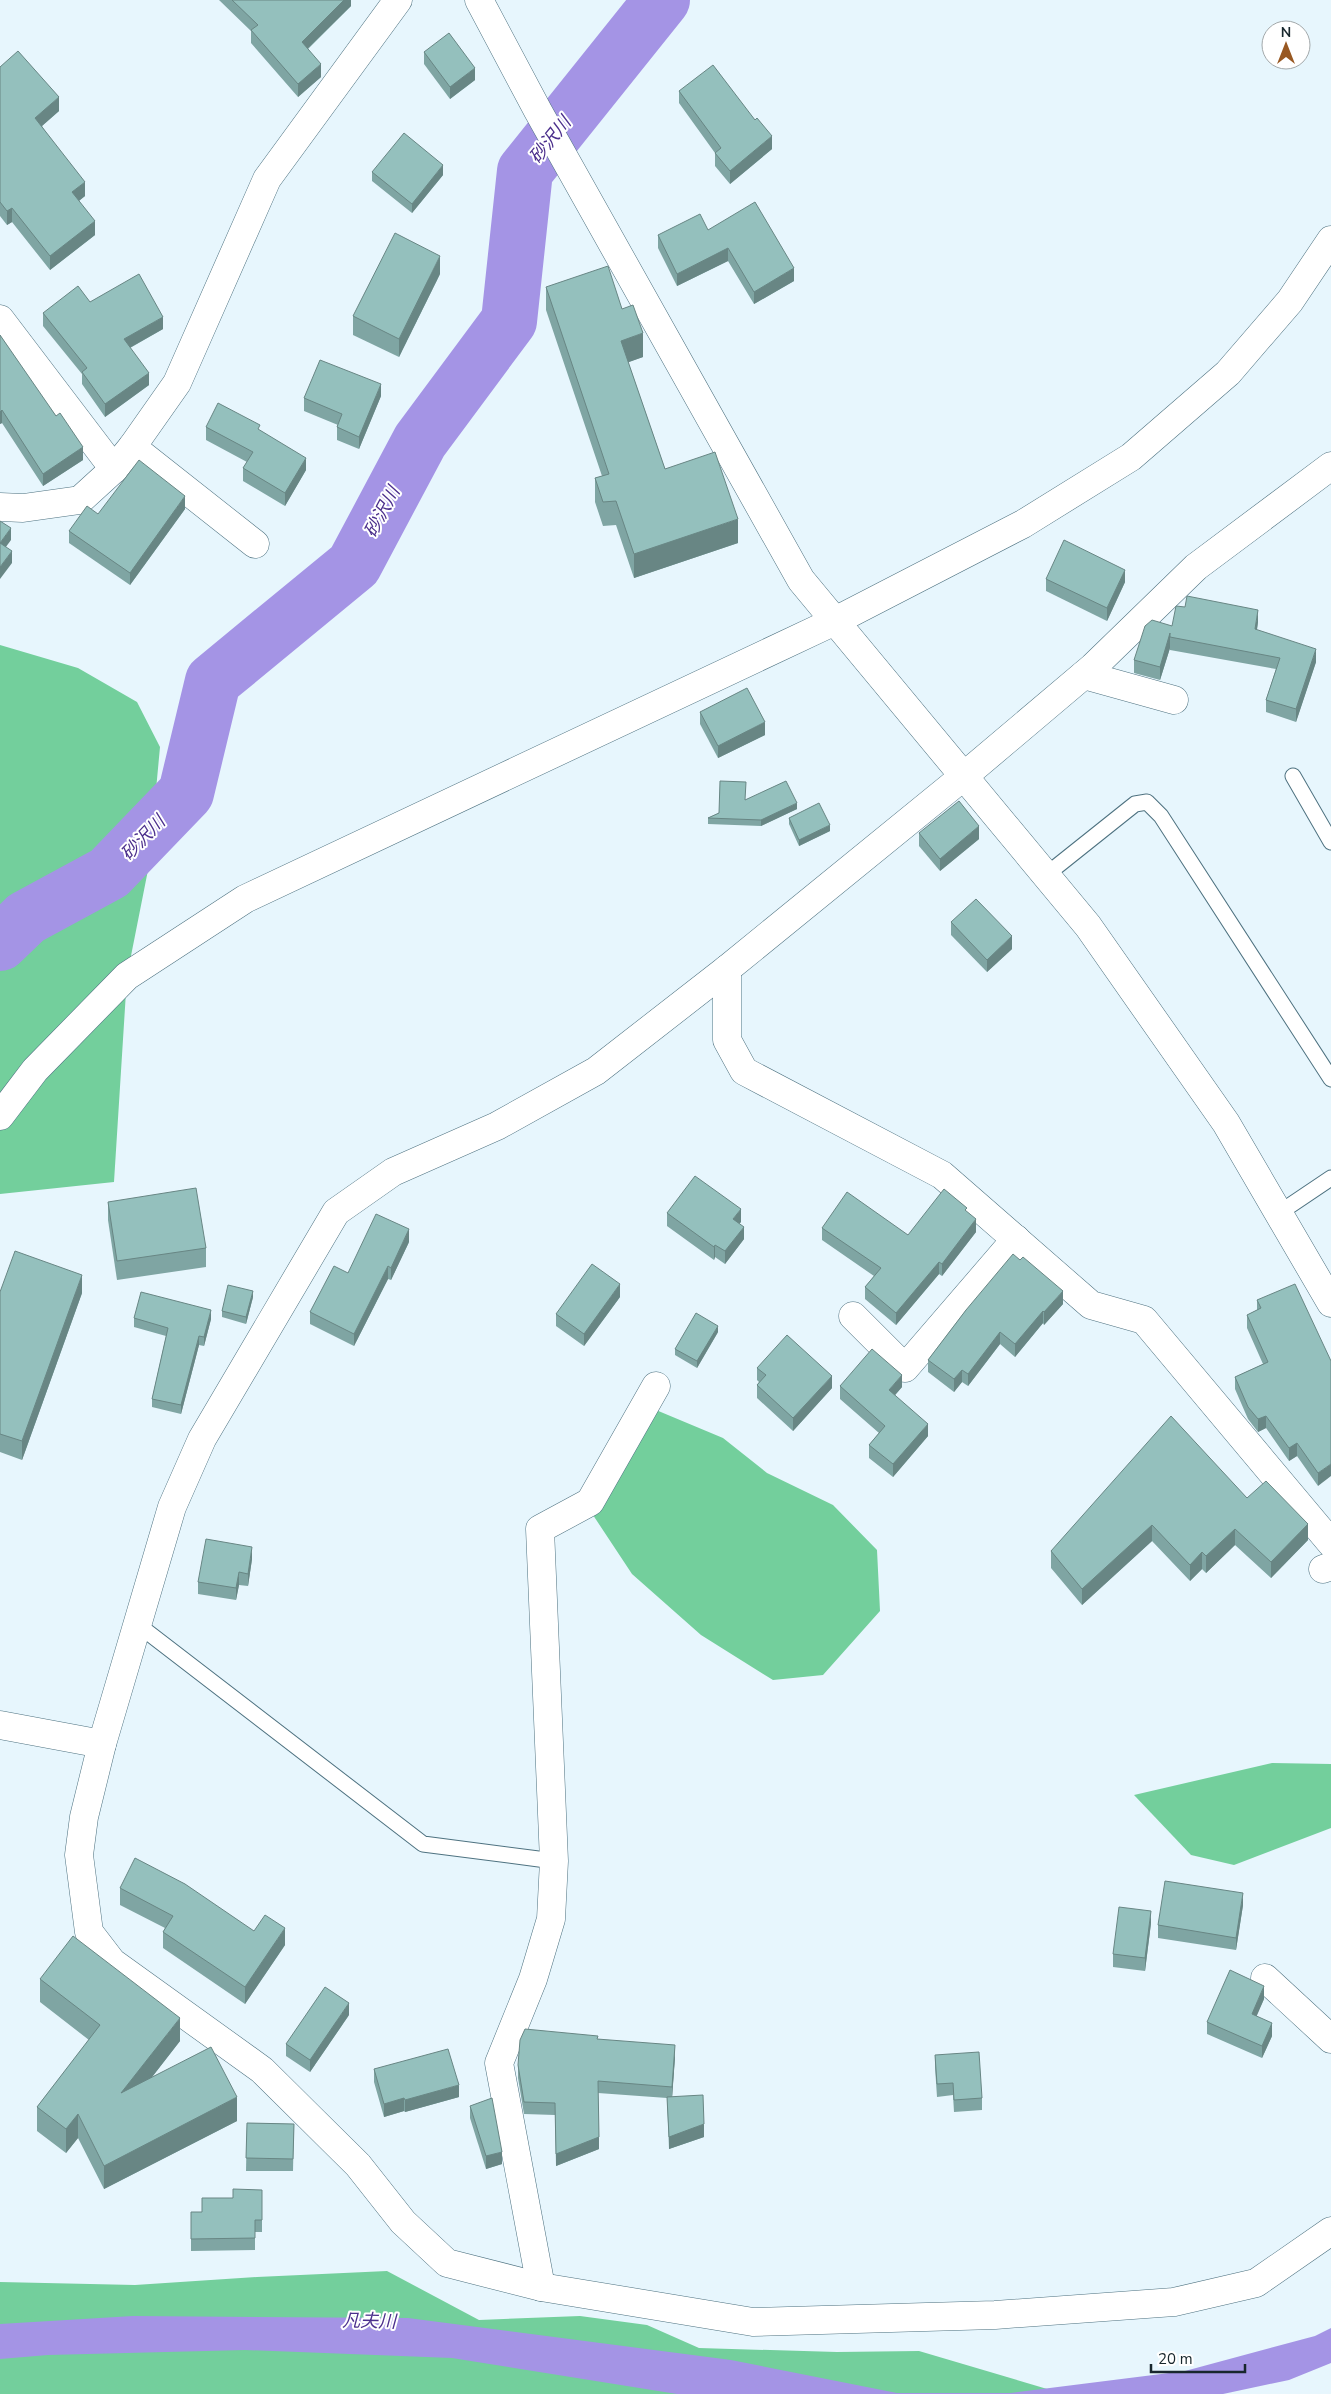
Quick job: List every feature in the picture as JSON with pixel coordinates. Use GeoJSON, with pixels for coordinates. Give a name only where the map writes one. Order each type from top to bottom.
{"type":"FeatureCollection","features":[{"type":"Feature","properties":{"kind":"street"},"geometry":{"type":"LineString","coordinates":[[0,507],[24,508],[80,500],[114,469],[132,447],[177,383],[267,179],[398,0]]}},
{"type":"Feature","properties":{"kind":"street"},"geometry":{"type":"LineString","coordinates":[[479,0],[538,111],[800,580],[1088,926],[1226,1124],[1331,1303]]}},
{"type":"Feature","properties":{"kind":"street"},"geometry":{"type":"LineString","coordinates":[[0,1116],[34,1070],[127,976],[246,899],[835,621],[1023,524],[1131,457],[1228,373],[1290,300],[1331,240]]}},
{"type":"Feature","properties":{"kind":"street"},"geometry":{"type":"LineString","coordinates":[[0,319],[114,469]]}},
{"type":"Feature","properties":{"kind":"street"},"geometry":{"type":"LineString","coordinates":[[132,447],[255,544]]}},
{"type":"Feature","properties":{"kind":"street"},"geometry":{"type":"LineString","coordinates":[[1331,466],[1196,567],[1084,675],[964,776],[596,1071],[497,1126],[393,1172],[336,1212],[202,1438],[172,1507],[102,1744],[84,1817],[79,1855],[89,1932],[112,1962],[262,2070],[358,2165],[403,2222],[447,2263],[541,2287],[753,2322],[1015,2314],[1174,2302],[1256,2283],[1331,2231]]}},
{"type":"Feature","properties":{"kind":"street"},"geometry":{"type":"LineString","coordinates":[[1084,675],[1174,700]]}},
{"type":"Feature","properties":{"kind":"street"},"geometry":{"type":"LineString","coordinates":[[726,968],[727,1040],[744,1071],[942,1175],[1092,1305],[1144,1320],[1331,1543]]}},
{"type":"Feature","properties":{"kind":"street"},"geometry":{"type":"LineString","coordinates":[[853,1316],[905,1368],[1016,1239]]}},
{"type":"Feature","properties":{"kind":"street"},"geometry":{"type":"LineString","coordinates":[[541,2287],[499,2062],[533,1979],[551,1920],[554,1861],[540,1529],[590,1502],[656,1386]]}},
{"type":"Feature","properties":{"kind":"street"},"geometry":{"type":"LineString","coordinates":[[0,1725],[102,1744]]}},
{"type":"Feature","properties":{"kind":"street"},"geometry":{"type":"LineString","coordinates":[[1265,1978],[1331,2039]]}},
{"type":"Feature","properties":{"kind":"lane"},"geometry":{"type":"LineString","coordinates":[[1293,776],[1331,842]]}},
{"type":"Feature","properties":{"kind":"lane"},"geometry":{"type":"LineString","coordinates":[[1046,875],[1135,804],[1147,802],[1161,816],[1331,1079]]}},
{"type":"Feature","properties":{"kind":"lane"},"geometry":{"type":"LineString","coordinates":[[1279,1213],[1331,1178]]}},
{"type":"Feature","properties":{"kind":"lane"},"geometry":{"type":"LineString","coordinates":[[138,1624],[423,1844],[554,1861]]}},
{"type":"Feature","properties":{"kind":"green space"},"geometry":{"type":"Polygon","coordinates":[[[0,645],[78,668],[137,702],[160,747],[149,865],[127,976],[114,1182],[0,1194],[0,645]]]}},
{"type":"Feature","properties":{"kind":"green space"},"geometry":{"type":"Polygon","coordinates":[[[656,1410],[723,1438],[767,1473],[833,1505],[877,1550],[880,1611],[823,1675],[773,1680],[701,1635],[632,1574],[591,1512],[656,1410]]]}},
{"type":"Feature","properties":{"kind":"green space"},"geometry":{"type":"Polygon","coordinates":[[[1272,1763],[1331,1764],[1331,1828],[1234,1865],[1191,1855],[1134,1795],[1272,1763]]]}},
{"type":"Feature","properties":{"kind":"green space"},"geometry":{"type":"Polygon","coordinates":[[[387,2271],[479,2320],[580,2316],[647,2325],[699,2348],[837,2352],[919,2351],[1064,2394],[0,2394],[0,2282],[135,2285],[387,2271]]]}},
{"type":"Feature","properties":{"kind":"water","name":"凡夫川"},"geometry":{"type":"Polygon","coordinates":[[[133,2316],[408,2318],[731,2360],[897,2393],[1011,2393],[1185,2371],[1315,2336],[1331,2328],[1331,2363],[1289,2380],[1223,2394],[677,2394],[452,2358],[245,2350],[48,2355],[0,2359],[0,2324],[133,2316]]]}},
{"type":"Feature","properties":{"kind":"building"},"geometry":{"type":"Polygon","coordinates":[[[232,0],[344,0],[302,42],[321,64],[298,84],[251,30],[258,25],[232,0]]]}},
{"type":"Feature","properties":{"kind":"building"},"geometry":{"type":"Polygon","coordinates":[[[449,33],[475,68],[450,87],[424,52],[449,33]]]}},
{"type":"Feature","properties":{"kind":"building"},"geometry":{"type":"Polygon","coordinates":[[[18,51],[59,97],[35,118],[85,182],[72,192],[95,221],[50,256],[12,208],[7,211],[0,202],[0,67],[18,51]]]}},
{"type":"Feature","properties":{"kind":"building"},"geometry":{"type":"Polygon","coordinates":[[[713,65],[755,120],[757,118],[772,136],[730,171],[715,153],[721,148],[679,91],[713,65]]]}},
{"type":"Feature","properties":{"kind":"building"},"geometry":{"type":"Polygon","coordinates":[[[404,133],[443,165],[412,204],[372,172],[404,133]]]}},
{"type":"Feature","properties":{"kind":"building"},"geometry":{"type":"Polygon","coordinates":[[[755,202],[794,268],[754,292],[728,248],[677,274],[658,235],[700,214],[708,230],[755,202]]]}},
{"type":"Feature","properties":{"kind":"building"},"geometry":{"type":"Polygon","coordinates":[[[395,233],[440,256],[399,339],[353,316],[395,233]]]}},
{"type":"Feature","properties":{"kind":"building"},"geometry":{"type":"Polygon","coordinates":[[[608,266],[622,309],[633,305],[643,333],[621,341],[665,469],[715,452],[738,519],[634,554],[616,501],[603,502],[595,478],[609,474],[546,287],[608,266]]]}},
{"type":"Feature","properties":{"kind":"building"},"geometry":{"type":"Polygon","coordinates":[[[139,274],[163,317],[124,339],[149,373],[105,404],[82,372],[87,368],[43,313],[78,286],[90,302],[139,274]]]}},
{"type":"Feature","properties":{"kind":"building"},"geometry":{"type":"Polygon","coordinates":[[[0,335],[56,416],[60,413],[83,447],[43,474],[2,410],[0,412],[0,335]]]}},
{"type":"Feature","properties":{"kind":"building"},"geometry":{"type":"Polygon","coordinates":[[[320,360],[381,384],[359,437],[337,427],[342,414],[304,398],[320,360]]]}},
{"type":"Feature","properties":{"kind":"building"},"geometry":{"type":"Polygon","coordinates":[[[218,403],[260,425],[258,429],[306,458],[285,493],[243,468],[253,452],[206,427],[218,403]]]}},
{"type":"Feature","properties":{"kind":"building"},"geometry":{"type":"Polygon","coordinates":[[[139,460],[185,496],[130,573],[69,531],[87,506],[98,514],[139,460]]]}},
{"type":"Feature","properties":{"kind":"building"},"geometry":{"type":"Polygon","coordinates":[[[0,521],[11,528],[0,543],[0,521]]]}},
{"type":"Feature","properties":{"kind":"building"},"geometry":{"type":"Polygon","coordinates":[[[1064,540],[1125,570],[1107,608],[1046,579],[1064,540]]]}},
{"type":"Feature","properties":{"kind":"building"},"geometry":{"type":"Polygon","coordinates":[[[0,543],[12,551],[0,567],[0,543]]]}},
{"type":"Feature","properties":{"kind":"building"},"geometry":{"type":"Polygon","coordinates":[[[1187,596],[1258,610],[1255,629],[1316,649],[1296,709],[1266,700],[1280,658],[1170,637],[1170,633],[1160,667],[1134,660],[1145,626],[1152,620],[1172,626],[1176,606],[1185,607],[1187,596]]]}},
{"type":"Feature","properties":{"kind":"building"},"geometry":{"type":"Polygon","coordinates":[[[747,688],[765,722],[718,746],[700,712],[747,688]]]}},
{"type":"Feature","properties":{"kind":"building"},"geometry":{"type":"Polygon","coordinates":[[[720,781],[746,782],[745,800],[786,781],[797,803],[761,820],[708,818],[719,813],[720,781]]]}},
{"type":"Feature","properties":{"kind":"building"},"geometry":{"type":"Polygon","coordinates":[[[959,801],[979,826],[940,859],[919,833],[959,801]]]}},
{"type":"Feature","properties":{"kind":"building"},"geometry":{"type":"Polygon","coordinates":[[[819,803],[830,825],[799,840],[789,818],[819,803]]]}},
{"type":"Feature","properties":{"kind":"building"},"geometry":{"type":"Polygon","coordinates":[[[976,899],[1012,936],[987,960],[951,922],[976,899]]]}},
{"type":"Feature","properties":{"kind":"building"},"geometry":{"type":"Polygon","coordinates":[[[695,1176],[741,1209],[733,1219],[744,1227],[725,1251],[715,1245],[714,1247],[667,1213],[695,1176]]]}},
{"type":"Feature","properties":{"kind":"building"},"geometry":{"type":"Polygon","coordinates":[[[196,1188],[206,1248],[117,1261],[108,1202],[196,1188]]]}},
{"type":"Feature","properties":{"kind":"building"},"geometry":{"type":"Polygon","coordinates":[[[944,1189],[967,1208],[965,1210],[976,1219],[942,1264],[939,1262],[896,1313],[865,1287],[881,1268],[822,1228],[847,1192],[908,1235],[944,1189]]]}},
{"type":"Feature","properties":{"kind":"building"},"geometry":{"type":"Polygon","coordinates":[[[376,1214],[409,1229],[391,1268],[388,1266],[354,1334],[310,1312],[334,1266],[348,1273],[376,1214]]]}},
{"type":"Feature","properties":{"kind":"building"},"geometry":{"type":"Polygon","coordinates":[[[15,1251],[82,1275],[22,1441],[0,1434],[0,1292],[15,1251]]]}},
{"type":"Feature","properties":{"kind":"building"},"geometry":{"type":"Polygon","coordinates":[[[1013,1254],[1020,1260],[1023,1257],[1063,1291],[1015,1344],[1000,1332],[968,1374],[962,1370],[954,1379],[928,1360],[966,1310],[1013,1254]]]}},
{"type":"Feature","properties":{"kind":"building"},"geometry":{"type":"Polygon","coordinates":[[[592,1264],[620,1284],[584,1334],[556,1314],[592,1264]]]}},
{"type":"Feature","properties":{"kind":"building"},"geometry":{"type":"Polygon","coordinates":[[[1295,1284],[1331,1361],[1331,1464],[1318,1473],[1297,1443],[1289,1448],[1266,1416],[1258,1419],[1248,1407],[1235,1377],[1268,1362],[1247,1315],[1261,1308],[1257,1300],[1295,1284]]]}},
{"type":"Feature","properties":{"kind":"building"},"geometry":{"type":"Polygon","coordinates":[[[228,1285],[253,1291],[246,1317],[222,1311],[228,1285]]]}},
{"type":"Feature","properties":{"kind":"building"},"geometry":{"type":"Polygon","coordinates":[[[141,1292],[211,1310],[204,1337],[199,1336],[181,1405],[152,1399],[168,1328],[134,1318],[141,1292]]]}},
{"type":"Feature","properties":{"kind":"building"},"geometry":{"type":"Polygon","coordinates":[[[696,1313],[718,1326],[697,1361],[675,1349],[696,1313]]]}},
{"type":"Feature","properties":{"kind":"building"},"geometry":{"type":"Polygon","coordinates":[[[787,1335],[832,1376],[793,1418],[757,1385],[766,1375],[757,1368],[787,1335]]]}},
{"type":"Feature","properties":{"kind":"building"},"geometry":{"type":"Polygon","coordinates":[[[872,1349],[902,1375],[889,1390],[928,1424],[893,1464],[869,1445],[885,1426],[840,1386],[872,1349]]]}},
{"type":"Feature","properties":{"kind":"building"},"geometry":{"type":"Polygon","coordinates":[[[1171,1416],[1247,1498],[1266,1481],[1308,1524],[1271,1562],[1235,1529],[1206,1556],[1202,1552],[1190,1565],[1152,1525],[1082,1589],[1051,1551],[1171,1416]]]}},
{"type":"Feature","properties":{"kind":"building"},"geometry":{"type":"Polygon","coordinates":[[[206,1539],[252,1547],[248,1574],[239,1572],[236,1588],[198,1582],[206,1539]]]}},
{"type":"Feature","properties":{"kind":"building"},"geometry":{"type":"Polygon","coordinates":[[[135,1858],[185,1884],[254,1931],[265,1915],[285,1928],[245,1987],[163,1932],[173,1916],[120,1888],[135,1858]]]}},
{"type":"Feature","properties":{"kind":"building"},"geometry":{"type":"Polygon","coordinates":[[[1165,1881],[1243,1893],[1236,1938],[1158,1925],[1165,1881]]]}},
{"type":"Feature","properties":{"kind":"building"},"geometry":{"type":"Polygon","coordinates":[[[1119,1907],[1151,1911],[1145,1958],[1113,1954],[1119,1907]]]}},
{"type":"Feature","properties":{"kind":"building"},"geometry":{"type":"Polygon","coordinates":[[[73,1936],[180,2018],[121,2093],[211,2047],[237,2097],[104,2166],[78,2114],[66,2129],[37,2107],[100,2025],[40,1979],[73,1936]]]}},
{"type":"Feature","properties":{"kind":"building"},"geometry":{"type":"Polygon","coordinates":[[[1230,1970],[1264,1986],[1252,2014],[1272,2023],[1262,2046],[1207,2022],[1230,1970]]]}},
{"type":"Feature","properties":{"kind":"building"},"geometry":{"type":"Polygon","coordinates":[[[325,1987],[349,2003],[310,2060],[286,2044],[325,1987]]]}},
{"type":"Feature","properties":{"kind":"building"},"geometry":{"type":"Polygon","coordinates":[[[525,2029],[598,2036],[597,2039],[675,2045],[672,2087],[598,2081],[599,2137],[556,2154],[555,2103],[524,2102],[518,2065],[520,2040],[525,2029]]]}},
{"type":"Feature","properties":{"kind":"building"},"geometry":{"type":"Polygon","coordinates":[[[448,2049],[459,2085],[384,2104],[374,2069],[448,2049]]]}},
{"type":"Feature","properties":{"kind":"building"},"geometry":{"type":"Polygon","coordinates":[[[979,2052],[982,2098],[954,2100],[953,2083],[937,2084],[935,2055],[979,2052]]]}},
{"type":"Feature","properties":{"kind":"building"},"geometry":{"type":"Polygon","coordinates":[[[703,2095],[704,2124],[669,2137],[667,2097],[703,2095]]]}},
{"type":"Feature","properties":{"kind":"building"},"geometry":{"type":"Polygon","coordinates":[[[492,2098],[502,2152],[486,2156],[470,2106],[492,2098]]]}},
{"type":"Feature","properties":{"kind":"building"},"geometry":{"type":"Polygon","coordinates":[[[247,2123],[294,2124],[293,2159],[246,2158],[247,2123]]]}},
{"type":"Feature","properties":{"kind":"building"},"geometry":{"type":"Polygon","coordinates":[[[233,2189],[262,2190],[262,2220],[255,2220],[255,2238],[191,2239],[191,2212],[202,2212],[202,2198],[233,2198],[233,2189]]]}},
{"type":"Feature","properties":{"kind":"waterway","name":"砂沢川"},"geometry":{"type":"LineString","coordinates":[[0,943],[26,918],[109,873],[186,793],[213,681],[354,565],[420,441],[509,321],[525,171],[662,0]]}}]}
